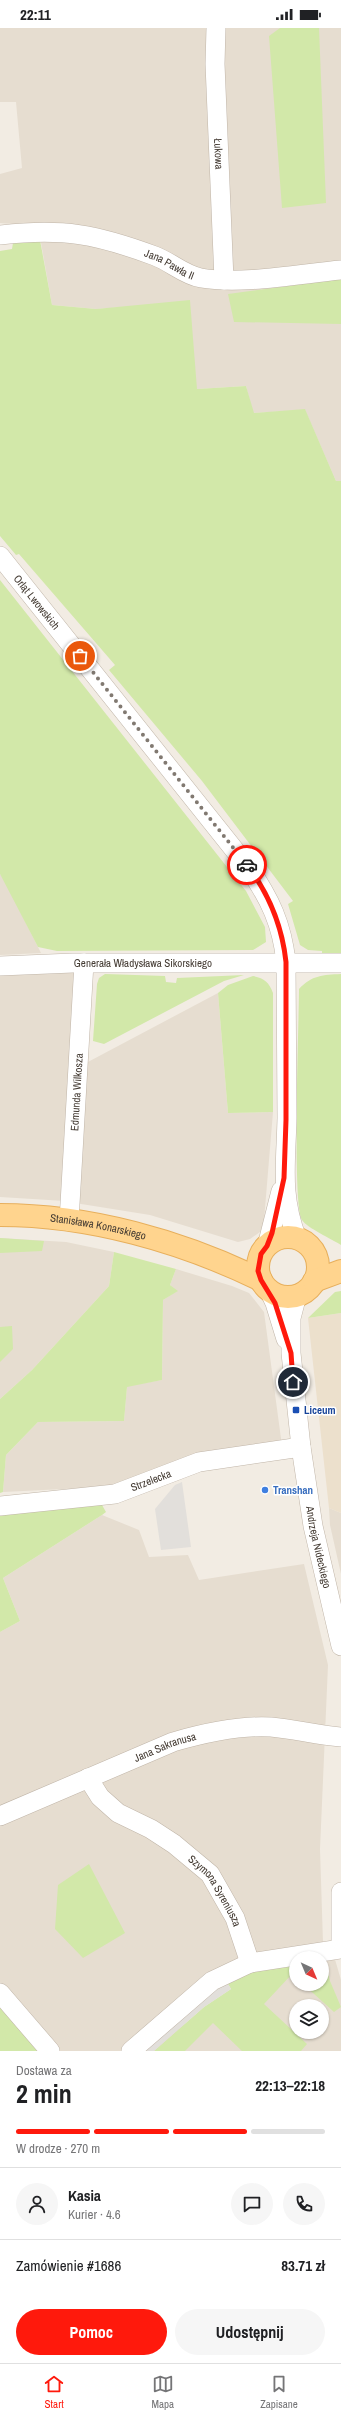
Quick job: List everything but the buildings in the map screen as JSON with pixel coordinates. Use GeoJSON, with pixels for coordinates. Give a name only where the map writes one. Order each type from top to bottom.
{"type":"FeatureCollection","features":[{"type":"Feature","properties":{"kind":"main road","name":"Stanisława Konarskiego"},"geometry":{"type":"LineString","coordinates":[[0,1215],[69,1221],[131,1233],[194,1251],[237,1257],[264,1250],[281,1238],[297,1239]]}},
{"type":"Feature","properties":{"kind":"main road"},"geometry":{"type":"LineString","coordinates":[[297,1239],[310,1247],[317,1263],[314,1281],[310,1287],[297,1295]]}},
{"type":"Feature","properties":{"kind":"main road"},"geometry":{"type":"LineString","coordinates":[[264,1250],[258,1271],[265,1285]]}},
{"type":"Feature","properties":{"kind":"main road","name":"Stanisława Konarskiego"},"geometry":{"type":"LineString","coordinates":[[194,1251],[265,1285],[282,1296],[297,1295]]}},
{"type":"Feature","properties":{"kind":"main road"},"geometry":{"type":"LineString","coordinates":[[314,1254],[341,1258]]}},
{"type":"Feature","properties":{"kind":"main road"},"geometry":{"type":"LineString","coordinates":[[314,1281],[341,1271]]}},
{"type":"Feature","properties":{"kind":"street","name":"Łukowa"},"geometry":{"type":"LineString","coordinates":[[216,28],[224,280]]}},
{"type":"Feature","properties":{"kind":"street","name":"Jana Pawła II"},"geometry":{"type":"LineString","coordinates":[[0,235],[57,231],[96,236],[157,256],[178,269],[200,278],[224,280],[276,277],[341,270]]}},
{"type":"Feature","properties":{"kind":"street","name":"Orląt Lwowskich"},"geometry":{"type":"LineString","coordinates":[[0,556],[248,867],[275,911],[284,946],[286,962],[286,1120],[284,1178],[288,1216],[297,1239]]}},
{"type":"Feature","properties":{"kind":"street","name":"Generała Władysława Sikorskiego"},"geometry":{"type":"LineString","coordinates":[[0,966],[84,963],[286,962]]}},
{"type":"Feature","properties":{"kind":"street"},"geometry":{"type":"LineString","coordinates":[[286,962],[332,963]]}},
{"type":"Feature","properties":{"kind":"street","name":"Edmunda Wilkosza"},"geometry":{"type":"LineString","coordinates":[[69,1221],[84,963]]}},
{"type":"Feature","properties":{"kind":"street","name":"Orląt Lwowskich"},"geometry":{"type":"LineString","coordinates":[[264,1250],[284,1178]]}},
{"type":"Feature","properties":{"kind":"street","name":"Andrzeja Nideckiego"},"geometry":{"type":"LineString","coordinates":[[265,1285],[275,1303],[291,1353]]}},
{"type":"Feature","properties":{"kind":"street","name":"Andrzeja Nideckiego"},"geometry":{"type":"LineString","coordinates":[[297,1295],[291,1318],[291,1353],[301,1447],[313,1526],[341,1646]]}},
{"type":"Feature","properties":{"kind":"street","name":"Strzelecka"},"geometry":{"type":"LineString","coordinates":[[0,1506],[115,1494],[199,1462],[301,1447]]}},
{"type":"Feature","properties":{"kind":"street","name":"Jana Sakranusa"},"geometry":{"type":"LineString","coordinates":[[0,1816],[173,1742],[218,1731],[269,1727],[341,1737]]}},
{"type":"Feature","properties":{"kind":"street","name":"Szymona Syreniusza"},"geometry":{"type":"LineString","coordinates":[[88,1778],[100,1797],[118,1813],[168,1840],[210,1874],[234,1918],[250,1963]]}},
{"type":"Feature","properties":{"kind":"street"},"geometry":{"type":"LineString","coordinates":[[341,1892],[341,1940]]}},
{"type":"Feature","properties":{"kind":"street"},"geometry":{"type":"LineString","coordinates":[[131,2051],[212,1981],[250,1963],[341,1949]]}},
{"type":"Feature","properties":{"kind":"street"},"geometry":{"type":"LineString","coordinates":[[0,1993],[50,2051]]}},
{"type":"Feature","properties":{"kind":"shaded area"},"geometry":{"type":"Polygon","coordinates":[[[0,28],[341,28],[341,481],[336,481],[305,410],[253,413],[246,386],[197,389],[141,306],[96,309],[52,305],[38,226],[0,223],[0,174],[22,168],[16,102],[0,102],[0,28]]]}},
{"type":"Feature","properties":{"kind":"shaded area"},"geometry":{"type":"Polygon","coordinates":[[[0,874],[4,879],[41,953],[0,955],[0,874]]]}},
{"type":"Feature","properties":{"kind":"shaded area"},"geometry":{"type":"Polygon","coordinates":[[[78,970],[65,1201],[0,1197],[0,973],[78,970]]]}},
{"type":"Feature","properties":{"kind":"shaded area"},"geometry":{"type":"Polygon","coordinates":[[[218,993],[228,1113],[273,1112],[264,1220],[260,1232],[250,1239],[238,1242],[150,1215],[75,1203],[86,1063],[218,993]]]}},
{"type":"Feature","properties":{"kind":"shaded area"},"geometry":{"type":"Polygon","coordinates":[[[0,1238],[66,1242],[114,1252],[109,1286],[32,1370],[0,1399],[0,1238]]]}},
{"type":"Feature","properties":{"kind":"shaded area"},"geometry":{"type":"Polygon","coordinates":[[[176,1269],[232,1286],[249,1293],[264,1312],[282,1446],[125,1486],[3,1492],[6,1455],[38,1422],[124,1421],[127,1386],[162,1380],[163,1300],[177,1291],[170,1285],[176,1269]]]}},
{"type":"Feature","properties":{"kind":"shaded area"},"geometry":{"type":"Polygon","coordinates":[[[341,1313],[341,1513],[329,1508],[308,1318],[341,1313]]]}},
{"type":"Feature","properties":{"kind":"shaded area"},"geometry":{"type":"Polygon","coordinates":[[[182,1482],[191,1547],[161,1550],[155,1509],[175,1485],[182,1482]]]}},
{"type":"Feature","properties":{"kind":"shaded area"},"geometry":{"type":"Polygon","coordinates":[[[329,1508],[341,1513],[341,1574],[330,1525],[329,1508]]]}},
{"type":"Feature","properties":{"kind":"shaded area"},"geometry":{"type":"Polygon","coordinates":[[[102,1515],[139,1530],[149,1557],[188,1555],[199,1580],[304,1564],[328,1665],[320,1849],[323,1943],[296,1951],[289,1951],[289,1953],[200,1980],[121,2051],[39,2051],[0,2002],[0,1632],[20,1621],[3,1578],[102,1515]]]}},
{"type":"Feature","properties":{"kind":"shaded area"},"geometry":{"type":"Polygon","coordinates":[[[334,1956],[341,1980],[341,2051],[137,2051],[289,1966],[289,1991],[329,1991],[329,1957],[334,1956]]]}},
{"type":"Feature","properties":{"kind":"shaded area"},"geometry":{"type":"Polygon","coordinates":[[[226,1981],[231,1989],[204,2007],[154,2051],[139,2051],[226,1981]]]}},
{"type":"Feature","properties":{"kind":"green space"},"geometry":{"type":"Polygon","coordinates":[[[280,28],[319,28],[326,203],[282,208],[269,36],[280,28]]]}},
{"type":"Feature","properties":{"kind":"green space"},"geometry":{"type":"Polygon","coordinates":[[[40,240],[52,305],[96,309],[190,300],[197,389],[246,386],[254,413],[305,409],[336,481],[341,481],[341,955],[322,955],[322,951],[308,950],[300,945],[288,904],[293,901],[202,781],[109,670],[115,665],[19,554],[16,555],[0,536],[0,251],[12,249],[13,243],[40,240]]]}},
{"type":"Feature","properties":{"kind":"green space"},"geometry":{"type":"Polygon","coordinates":[[[341,279],[341,324],[234,322],[228,294],[341,279]]]}},
{"type":"Feature","properties":{"kind":"green space"},"geometry":{"type":"Polygon","coordinates":[[[0,580],[246,891],[265,927],[266,942],[253,950],[57,951],[38,947],[0,874],[0,580]]]}},
{"type":"Feature","properties":{"kind":"green space"},"geometry":{"type":"Polygon","coordinates":[[[105,974],[165,976],[166,982],[176,983],[177,978],[244,975],[224,981],[104,1044],[93,1041],[97,984],[99,978],[105,974]]]}},
{"type":"Feature","properties":{"kind":"green space"},"geometry":{"type":"Polygon","coordinates":[[[341,974],[341,1245],[314,1230],[302,1220],[299,1207],[297,1182],[297,1072],[299,989],[313,978],[341,974]]]}},
{"type":"Feature","properties":{"kind":"green space"},"geometry":{"type":"Polygon","coordinates":[[[253,976],[266,981],[273,993],[273,1112],[228,1113],[218,993],[228,985],[253,976]]]}},
{"type":"Feature","properties":{"kind":"green space"},"geometry":{"type":"Polygon","coordinates":[[[0,1238],[44,1241],[42,1251],[0,1253],[0,1238]]]}},
{"type":"Feature","properties":{"kind":"green space"},"geometry":{"type":"Polygon","coordinates":[[[114,1252],[176,1269],[170,1285],[178,1291],[163,1300],[162,1380],[127,1387],[124,1421],[38,1422],[6,1455],[3,1492],[0,1493],[0,1399],[32,1370],[109,1286],[114,1252]]]}},
{"type":"Feature","properties":{"kind":"green space"},"geometry":{"type":"Polygon","coordinates":[[[341,1291],[341,1313],[308,1318],[335,1292],[341,1291]]]}},
{"type":"Feature","properties":{"kind":"green space"},"geometry":{"type":"Polygon","coordinates":[[[12,1326],[13,1349],[0,1362],[0,1327],[12,1326]]]}},
{"type":"Feature","properties":{"kind":"green space"},"geometry":{"type":"Polygon","coordinates":[[[93,1500],[102,1505],[106,1512],[3,1578],[20,1621],[0,1632],[0,1512],[93,1500]]]}},
{"type":"Feature","properties":{"kind":"green space"},"geometry":{"type":"Polygon","coordinates":[[[89,1864],[125,1933],[83,1958],[55,1929],[58,1885],[89,1864]]]}},
{"type":"Feature","properties":{"kind":"green space"},"geometry":{"type":"Polygon","coordinates":[[[289,1965],[289,1977],[264,2004],[289,2027],[289,2039],[302,2039],[307,2044],[301,2051],[242,2051],[213,2023],[185,2051],[154,2051],[204,2007],[231,1989],[226,1981],[252,1971],[289,1965]]]}},
{"type":"Feature","properties":{"kind":"green space"},"geometry":{"type":"Polygon","coordinates":[[[329,1977],[341,2007],[334,2012],[329,2007],[329,1999],[320,1999],[311,1991],[329,1991],[329,1977]]]}},
{"type":"Feature","properties":{"kind":"green space"},"geometry":{"type":"Polygon","coordinates":[[[0,2002],[39,2051],[0,2051],[0,2002]]]}},
{"type":"Feature","properties":{"kind":"way so far"},"geometry":{"type":"LineString","coordinates":[[80,656],[247,865]]}},
{"type":"Feature","properties":{"kind":"place","name":"Liceum"},"geometry":{"type":"Point","coordinates":[296,1410]}},
{"type":"Feature","properties":{"kind":"place","name":"Transhan"},"geometry":{"type":"Point","coordinates":[265,1490]}},
{"type":"Feature","properties":{"kind":"route"},"geometry":{"type":"LineString","coordinates":[[247,865],[266,893],[275,911],[284,946],[286,962],[286,1120],[284,1178],[272,1233],[267,1246],[261,1254],[258,1271],[261,1280],[269,1290],[275,1303],[291,1353],[293,1382]]}}]}
